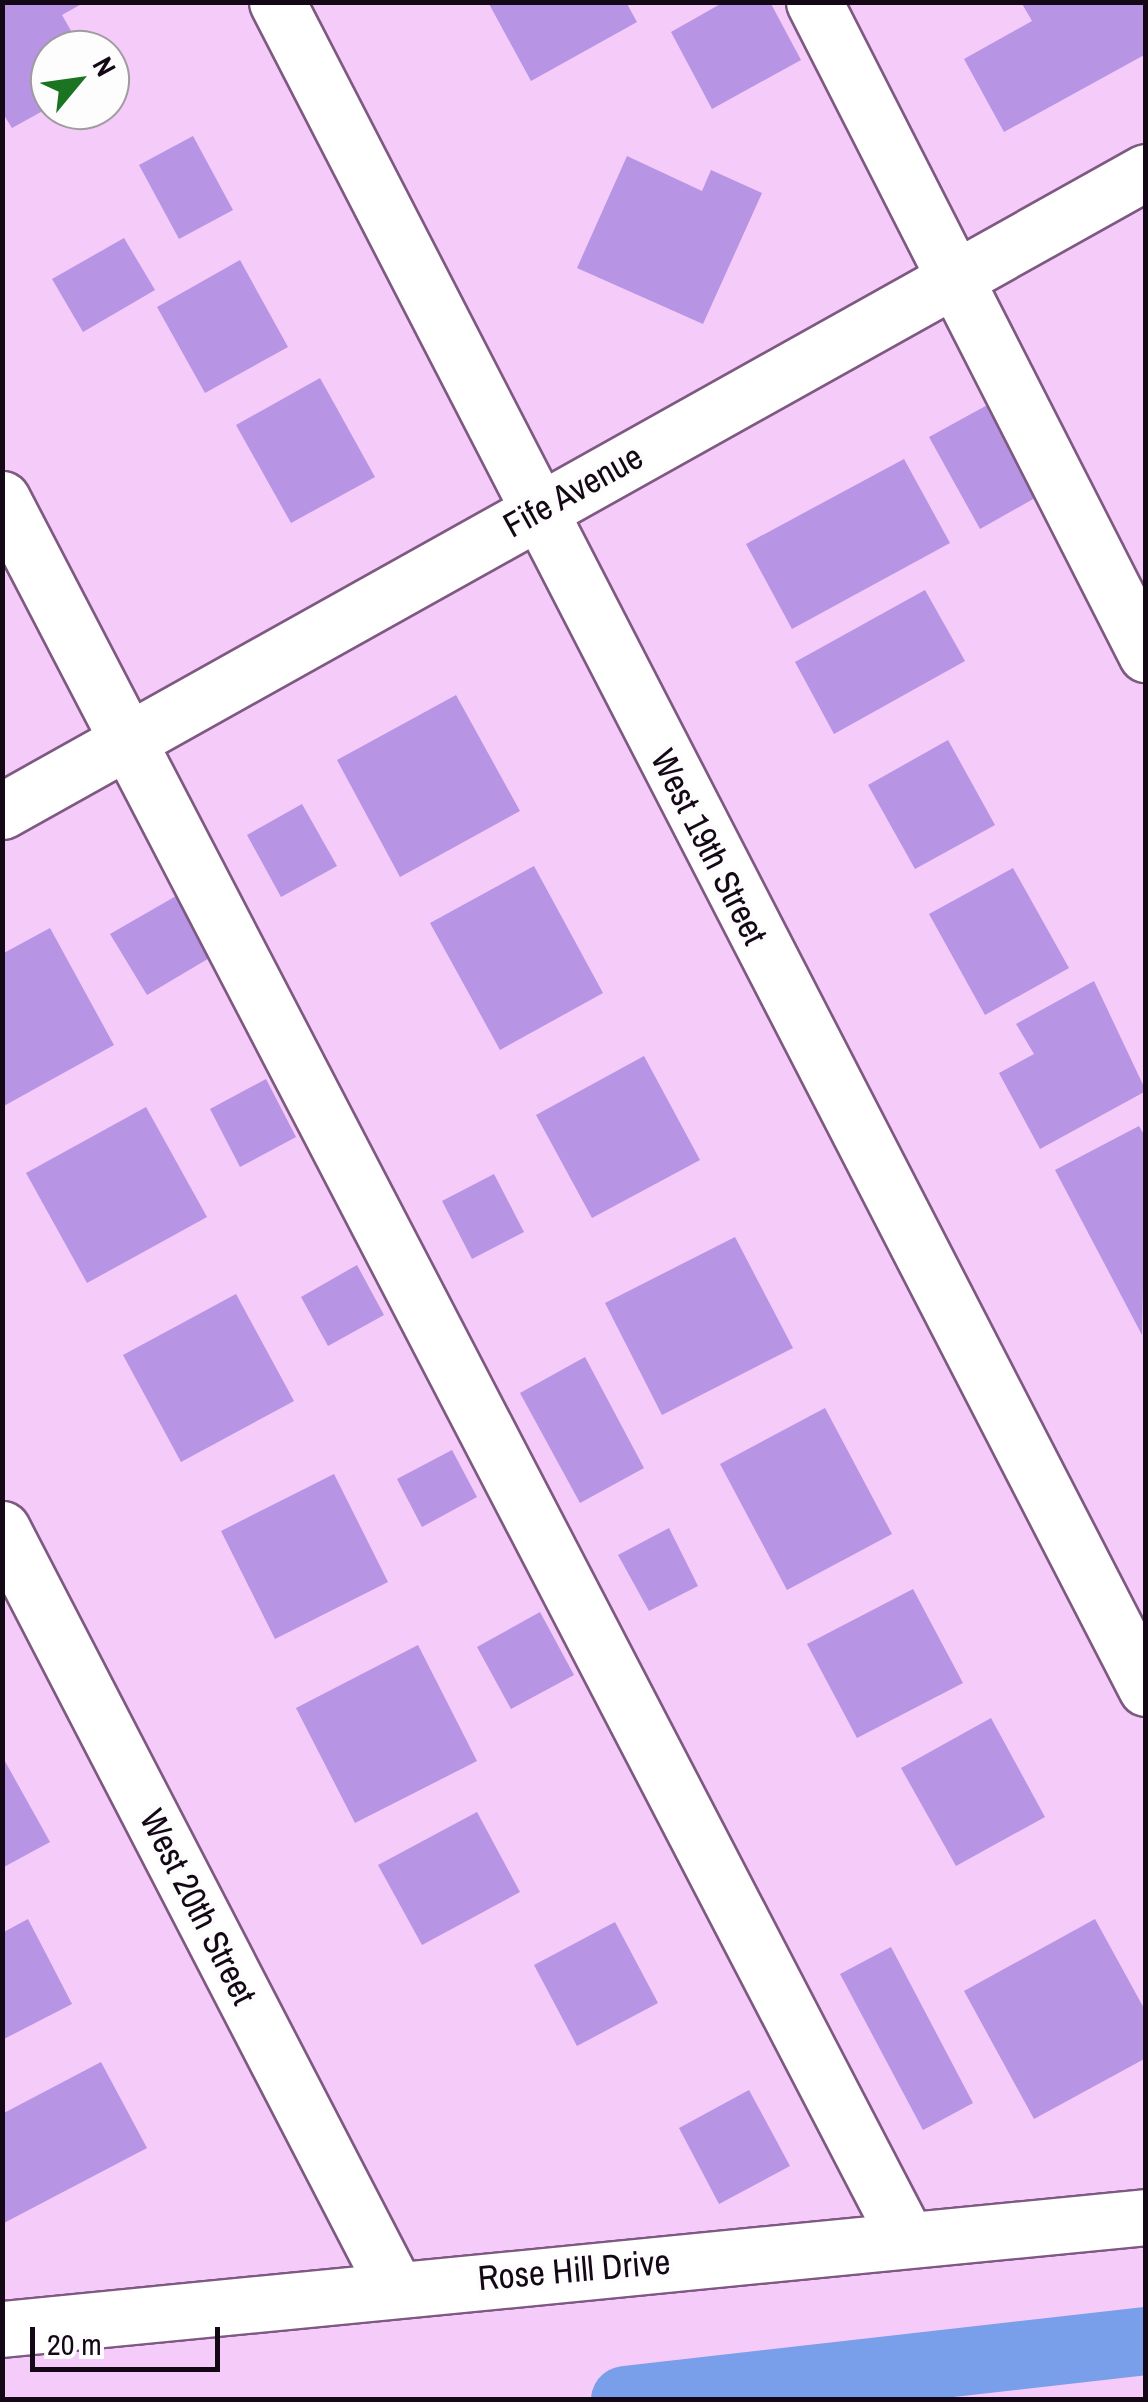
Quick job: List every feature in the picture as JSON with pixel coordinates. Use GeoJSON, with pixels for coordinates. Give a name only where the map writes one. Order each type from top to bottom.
{"type":"FeatureCollection","features":[{"type":"Feature","properties":{"kind":"street","name":"West 19th Street"},"geometry":{"type":"LineString","coordinates":[[277,2],[535,512],[1146,1688]]}},
{"type":"Feature","properties":{"kind":"street"},"geometry":{"type":"LineString","coordinates":[[814,2],[1146,654]]}},
{"type":"Feature","properties":{"kind":"street","name":"Fife Avenue"},"geometry":{"type":"LineString","coordinates":[[2,811],[1146,172]]}},
{"type":"Feature","properties":{"kind":"street"},"geometry":{"type":"LineString","coordinates":[[2,499],[907,2240]]}},
{"type":"Feature","properties":{"kind":"street","name":"West 20th Street"},"geometry":{"type":"LineString","coordinates":[[2,1529],[394,2286]]}},
{"type":"Feature","properties":{"kind":"street","name":"Rose Hill Drive"},"geometry":{"type":"LineString","coordinates":[[2,2329],[394,2286],[1146,2217]]}},
{"type":"Feature","properties":{"kind":"building"},"geometry":{"type":"Polygon","coordinates":[[[2,2],[85,2],[62,15],[71,30],[30,30],[30,118],[12,128],[2,112],[2,2]]]}},
{"type":"Feature","properties":{"kind":"building"},"geometry":{"type":"Polygon","coordinates":[[[488,2],[626,2],[637,22],[531,81],[488,2]]]}},
{"type":"Feature","properties":{"kind":"building"},"geometry":{"type":"Polygon","coordinates":[[[724,2],[770,2],[801,60],[712,109],[671,32],[724,2]]]}},
{"type":"Feature","properties":{"kind":"building"},"geometry":{"type":"Polygon","coordinates":[[[1021,2],[1146,2],[1146,54],[1004,132],[964,59],[1032,21],[1021,2]]]}},
{"type":"Feature","properties":{"kind":"building"},"geometry":{"type":"Polygon","coordinates":[[[193,136],[233,210],[179,239],[139,165],[193,136]]]}},
{"type":"Feature","properties":{"kind":"building"},"geometry":{"type":"Polygon","coordinates":[[[627,156],[702,191],[711,170],[762,193],[703,324],[577,268],[627,156]]]}},
{"type":"Feature","properties":{"kind":"building"},"geometry":{"type":"Polygon","coordinates":[[[124,238],[155,290],[83,332],[52,279],[124,238]]]}},
{"type":"Feature","properties":{"kind":"building"},"geometry":{"type":"Polygon","coordinates":[[[240,260],[288,347],[205,393],[157,307],[240,260]]]}},
{"type":"Feature","properties":{"kind":"building"},"geometry":{"type":"Polygon","coordinates":[[[320,378],[375,477],[291,523],[236,425],[320,378]]]}},
{"type":"Feature","properties":{"kind":"building"},"geometry":{"type":"Polygon","coordinates":[[[991,403],[1042,494],[980,529],[929,437],[991,403]]]}},
{"type":"Feature","properties":{"kind":"building"},"geometry":{"type":"Polygon","coordinates":[[[904,459],[950,543],[792,629],[746,544],[904,459]]]}},
{"type":"Feature","properties":{"kind":"building"},"geometry":{"type":"Polygon","coordinates":[[[925,590],[965,661],[834,734],[795,662],[925,590]]]}},
{"type":"Feature","properties":{"kind":"building"},"geometry":{"type":"Polygon","coordinates":[[[456,695],[520,811],[400,877],[337,760],[456,695]]]}},
{"type":"Feature","properties":{"kind":"building"},"geometry":{"type":"Polygon","coordinates":[[[948,740],[995,825],[915,869],[868,785],[948,740]]]}},
{"type":"Feature","properties":{"kind":"building"},"geometry":{"type":"Polygon","coordinates":[[[302,804],[337,866],[281,897],[247,835],[302,804]]]}},
{"type":"Feature","properties":{"kind":"building"},"geometry":{"type":"Polygon","coordinates":[[[534,866],[603,993],[500,1050],[430,923],[534,866]]]}},
{"type":"Feature","properties":{"kind":"building"},"geometry":{"type":"Polygon","coordinates":[[[1013,868],[1069,968],[985,1015],[929,914],[1013,868]]]}},
{"type":"Feature","properties":{"kind":"building"},"geometry":{"type":"Polygon","coordinates":[[[176,896],[211,957],[147,995],[110,934],[176,896]]]}},
{"type":"Feature","properties":{"kind":"building"},"geometry":{"type":"Polygon","coordinates":[[[50,928],[114,1045],[2,1107],[2,954],[50,928]]]}},
{"type":"Feature","properties":{"kind":"building"},"geometry":{"type":"Polygon","coordinates":[[[1094,981],[1146,1091],[1040,1149],[999,1073],[1034,1054],[1016,1024],[1094,981]]]}},
{"type":"Feature","properties":{"kind":"building"},"geometry":{"type":"Polygon","coordinates":[[[644,1056],[700,1160],[592,1218],[536,1115],[644,1056]]]}},
{"type":"Feature","properties":{"kind":"building"},"geometry":{"type":"Polygon","coordinates":[[[266,1079],[296,1137],[240,1167],[210,1109],[266,1079]]]}},
{"type":"Feature","properties":{"kind":"building"},"geometry":{"type":"Polygon","coordinates":[[[146,1107],[207,1217],[87,1283],[26,1173],[146,1107]]]}},
{"type":"Feature","properties":{"kind":"building"},"geometry":{"type":"Polygon","coordinates":[[[1139,1126],[1146,1138],[1142,1335],[1055,1170],[1139,1126]]]}},
{"type":"Feature","properties":{"kind":"building"},"geometry":{"type":"Polygon","coordinates":[[[494,1174],[524,1232],[472,1259],[442,1201],[494,1174]]]}},
{"type":"Feature","properties":{"kind":"building"},"geometry":{"type":"Polygon","coordinates":[[[735,1237],[793,1348],[662,1415],[605,1303],[735,1237]]]}},
{"type":"Feature","properties":{"kind":"building"},"geometry":{"type":"Polygon","coordinates":[[[357,1265],[384,1315],[328,1346],[301,1297],[357,1265]]]}},
{"type":"Feature","properties":{"kind":"building"},"geometry":{"type":"Polygon","coordinates":[[[236,1294],[294,1401],[181,1462],[123,1355],[236,1294]]]}},
{"type":"Feature","properties":{"kind":"building"},"geometry":{"type":"Polygon","coordinates":[[[585,1357],[644,1468],[580,1503],[520,1393],[585,1357]]]}},
{"type":"Feature","properties":{"kind":"building"},"geometry":{"type":"Polygon","coordinates":[[[825,1408],[892,1534],[787,1590],[720,1464],[825,1408]]]}},
{"type":"Feature","properties":{"kind":"building"},"geometry":{"type":"Polygon","coordinates":[[[452,1450],[477,1497],[422,1527],[397,1479],[452,1450]]]}},
{"type":"Feature","properties":{"kind":"building"},"geometry":{"type":"Polygon","coordinates":[[[334,1474],[388,1582],[275,1639],[221,1531],[334,1474]]]}},
{"type":"Feature","properties":{"kind":"building"},"geometry":{"type":"Polygon","coordinates":[[[669,1528],[698,1586],[649,1611],[618,1555],[669,1528]]]}},
{"type":"Feature","properties":{"kind":"building"},"geometry":{"type":"Polygon","coordinates":[[[913,1589],[963,1683],[857,1738],[807,1644],[913,1589]]]}},
{"type":"Feature","properties":{"kind":"building"},"geometry":{"type":"Polygon","coordinates":[[[540,1612],[574,1675],[511,1709],[477,1647],[540,1612]]]}},
{"type":"Feature","properties":{"kind":"building"},"geometry":{"type":"Polygon","coordinates":[[[418,1645],[477,1761],[355,1823],[296,1708],[418,1645]]]}},
{"type":"Feature","properties":{"kind":"building"},"geometry":{"type":"Polygon","coordinates":[[[991,1718],[1045,1817],[956,1866],[901,1768],[991,1718]]]}},
{"type":"Feature","properties":{"kind":"building"},"geometry":{"type":"Polygon","coordinates":[[[2,1756],[50,1842],[2,1868],[2,1756]]]}},
{"type":"Feature","properties":{"kind":"building"},"geometry":{"type":"Polygon","coordinates":[[[477,1812],[520,1892],[422,1945],[378,1865],[477,1812]]]}},
{"type":"Feature","properties":{"kind":"building"},"geometry":{"type":"Polygon","coordinates":[[[28,1919],[72,2004],[2,2040],[2,1933],[28,1919]]]}},
{"type":"Feature","properties":{"kind":"building"},"geometry":{"type":"Polygon","coordinates":[[[1095,1919],[1146,2012],[1146,2058],[1034,2119],[964,1991],[1095,1919]]]}},
{"type":"Feature","properties":{"kind":"building"},"geometry":{"type":"Polygon","coordinates":[[[615,1922],[658,2003],[577,2046],[534,1965],[615,1922]]]}},
{"type":"Feature","properties":{"kind":"building"},"geometry":{"type":"Polygon","coordinates":[[[891,1947],[973,2103],[923,2130],[840,1974],[891,1947]]]}},
{"type":"Feature","properties":{"kind":"building"},"geometry":{"type":"Polygon","coordinates":[[[101,2062],[147,2148],[2,2224],[2,2114],[101,2062]]]}},
{"type":"Feature","properties":{"kind":"building"},"geometry":{"type":"Polygon","coordinates":[[[749,2090],[790,2166],[719,2204],[679,2128],[749,2090]]]}},
{"type":"Feature","properties":{"kind":"waterway"},"geometry":{"type":"LineString","coordinates":[[625,2400],[1146,2341]]}}]}
